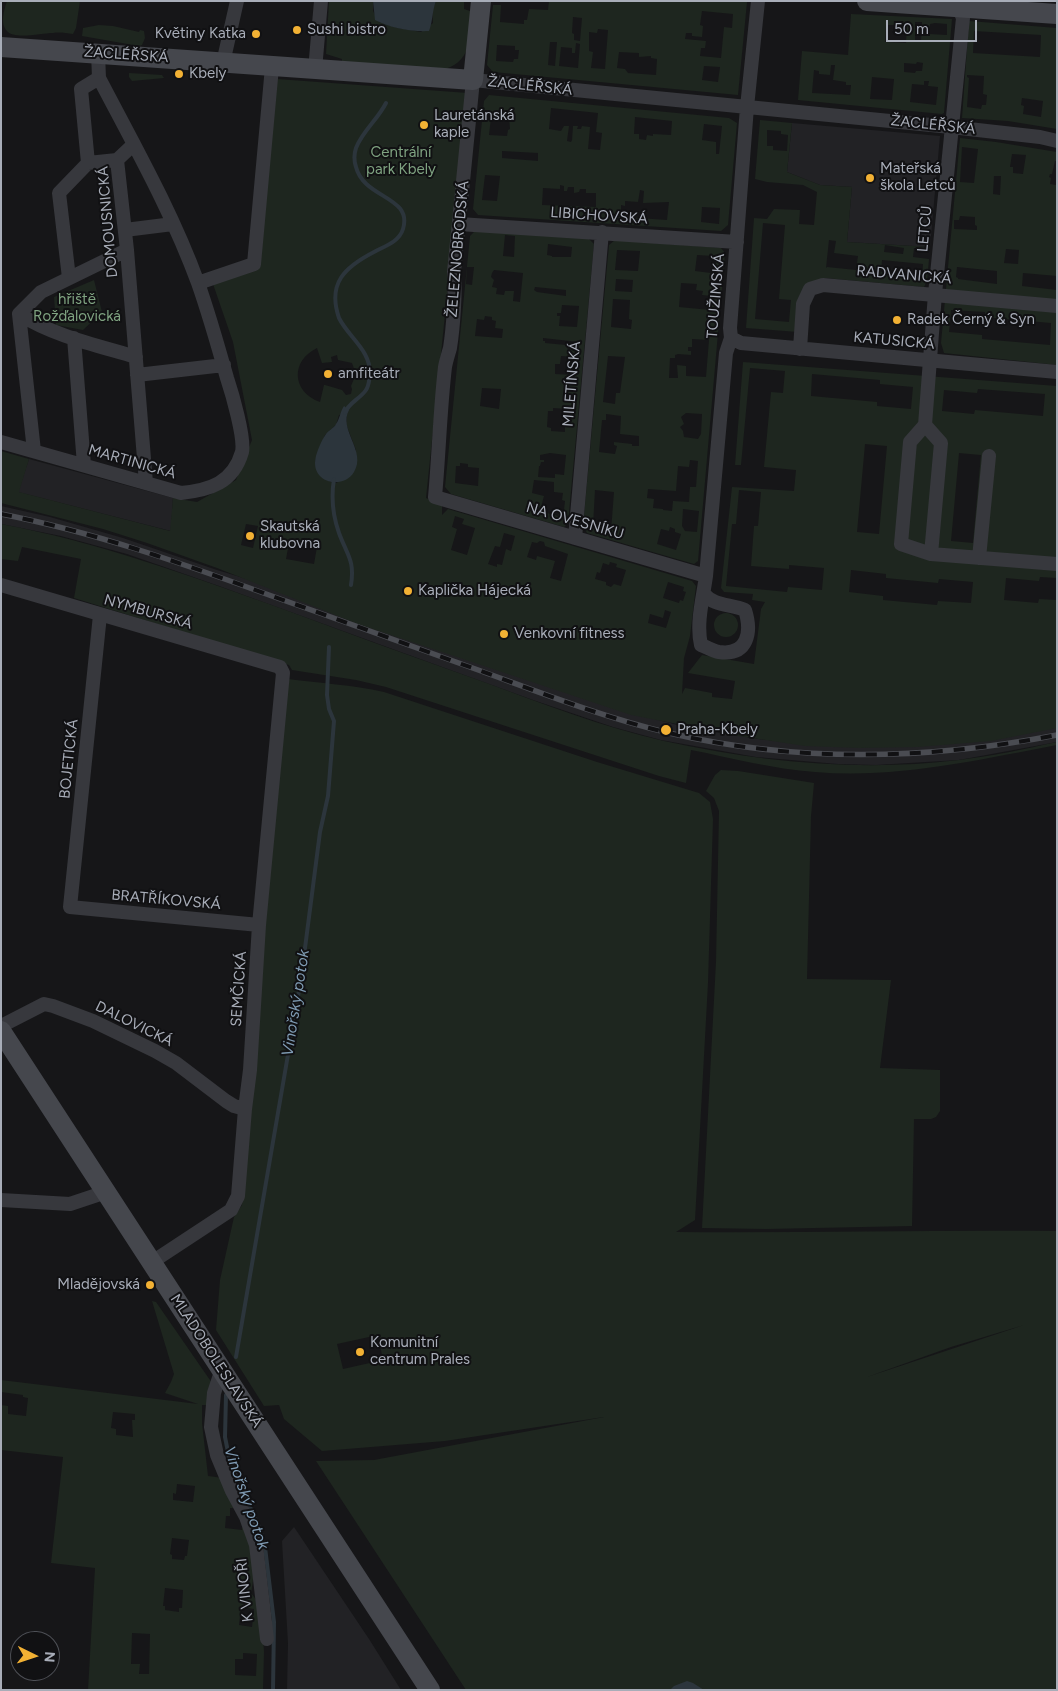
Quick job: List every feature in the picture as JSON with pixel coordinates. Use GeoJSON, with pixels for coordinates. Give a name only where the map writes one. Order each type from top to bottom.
{"type":"FeatureCollection","features":[{"type":"Feature","properties":{"kind":"main road","name":"ŽELEZNOBRODSKÁ"},"geometry":{"type":"LineString","coordinates":[[473,80],[481,1]]}},
{"type":"Feature","properties":{"kind":"main road"},"geometry":{"type":"LineString","coordinates":[[867,1],[958,4],[1057,14]]}},
{"type":"Feature","properties":{"kind":"main road","name":"ŽACLÉŘSKÁ"},"geometry":{"type":"LineString","coordinates":[[1,47],[473,80]]}},
{"type":"Feature","properties":{"kind":"main road","name":"MLADOBOLESLAVSKÁ"},"geometry":{"type":"LineString","coordinates":[[1,1031],[430,1690]]}},
{"type":"Feature","properties":{"kind":"street"},"geometry":{"type":"LineString","coordinates":[[223,63],[237,1]]}},
{"type":"Feature","properties":{"kind":"street"},"geometry":{"type":"LineString","coordinates":[[315,70],[321,1]]}},
{"type":"Feature","properties":{"kind":"street","name":"TOUŽIMSKÁ"},"geometry":{"type":"LineString","coordinates":[[704,594],[710,601],[745,610],[749,630],[744,645],[739,649],[732,652],[718,652],[701,645],[699,636],[726,353],[731,338],[730,328],[747,107],[758,1]]}},
{"type":"Feature","properties":{"kind":"street","name":"LETCŮ"},"geometry":{"type":"LineString","coordinates":[[925,425],[935,294],[963,18],[958,4]]}},
{"type":"Feature","properties":{"kind":"street","name":"MARTINICKÁ"},"geometry":{"type":"LineString","coordinates":[[1,442],[181,493],[208,488],[222,482],[235,468],[242,450],[236,408],[198,283],[173,224],[99,78],[98,53]]}},
{"type":"Feature","properties":{"kind":"street"},"geometry":{"type":"LineString","coordinates":[[198,283],[254,264],[272,67]]}},
{"type":"Feature","properties":{"kind":"street"},"geometry":{"type":"LineString","coordinates":[[88,163],[81,89],[99,78]]}},
{"type":"Feature","properties":{"kind":"street","name":"ŽACLÉŘSKÁ"},"geometry":{"type":"LineString","coordinates":[[473,80],[951,127],[1040,137],[1057,141]]}},
{"type":"Feature","properties":{"kind":"street","name":"ŽELEZNOBRODSKÁ"},"geometry":{"type":"LineString","coordinates":[[435,497],[440,438],[439,420],[445,364],[450,348],[455,283],[454,272],[473,80]]}},
{"type":"Feature","properties":{"kind":"street","name":"DOMOUSNICKÁ"},"geometry":{"type":"LineString","coordinates":[[134,144],[117,160],[127,250],[146,483]]}},
{"type":"Feature","properties":{"kind":"street"},"geometry":{"type":"LineString","coordinates":[[69,278],[59,193],[88,163],[117,160]]}},
{"type":"Feature","properties":{"kind":"street"},"geometry":{"type":"LineString","coordinates":[[125,230],[173,224]]}},
{"type":"Feature","properties":{"kind":"street","name":"LIBICHOVSKÁ"},"geometry":{"type":"LineString","coordinates":[[459,224],[737,242]]}},
{"type":"Feature","properties":{"kind":"street","name":"MILETÍNSKÁ"},"geometry":{"type":"LineString","coordinates":[[575,538],[602,232]]}},
{"type":"Feature","properties":{"kind":"street"},"geometry":{"type":"LineString","coordinates":[[19,314],[41,292],[127,250]]}},
{"type":"Feature","properties":{"kind":"street","name":"RADVANICKÁ"},"geometry":{"type":"LineString","coordinates":[[800,349],[803,304],[810,289],[817,286],[935,294],[1057,306]]}},
{"type":"Feature","properties":{"kind":"street"},"geometry":{"type":"LineString","coordinates":[[19,314],[36,325],[136,357]]}},
{"type":"Feature","properties":{"kind":"street"},"geometry":{"type":"LineString","coordinates":[[19,314],[34,451]]}},
{"type":"Feature","properties":{"kind":"street"},"geometry":{"type":"LineString","coordinates":[[74,338],[84,465]]}},
{"type":"Feature","properties":{"kind":"street","name":"KATUSICKÁ"},"geometry":{"type":"LineString","coordinates":[[731,338],[741,343],[1057,372]]}},
{"type":"Feature","properties":{"kind":"street"},"geometry":{"type":"LineString","coordinates":[[137,375],[224,365]]}},
{"type":"Feature","properties":{"kind":"street"},"geometry":{"type":"LineString","coordinates":[[931,554],[941,443],[925,425],[910,442],[901,544],[931,554],[1057,564]]}},
{"type":"Feature","properties":{"kind":"street"},"geometry":{"type":"LineString","coordinates":[[980,558],[989,456]]}},
{"type":"Feature","properties":{"kind":"street","name":"NA OVESNÍKU"},"geometry":{"type":"LineString","coordinates":[[435,497],[706,576]]}},
{"type":"Feature","properties":{"kind":"street","name":"NYMBURSKÁ"},"geometry":{"type":"LineString","coordinates":[[1,586],[280,667],[284,673]]}},
{"type":"Feature","properties":{"kind":"street","name":"BOJETICKÁ"},"geometry":{"type":"LineString","coordinates":[[70,907],[100,614]]}},
{"type":"Feature","properties":{"kind":"street","name":"SEMČICKÁ"},"geometry":{"type":"LineString","coordinates":[[152,1262],[231,1210],[236,1204],[238,1196],[250,1070],[259,925],[284,673]]}},
{"type":"Feature","properties":{"kind":"street","name":"BRATŘÍKOVSKÁ"},"geometry":{"type":"LineString","coordinates":[[70,907],[259,925]]}},
{"type":"Feature","properties":{"kind":"street","name":"DALOVICKÁ"},"geometry":{"type":"LineString","coordinates":[[1,1026],[44,1004],[53,1006],[93,1021],[155,1051],[176,1063],[226,1101],[234,1106],[245,1109]]}},
{"type":"Feature","properties":{"kind":"street"},"geometry":{"type":"LineString","coordinates":[[1,1200],[70,1204],[106,1192]]}},
{"type":"Feature","properties":{"kind":"street","name":"K VINOŘI"},"geometry":{"type":"LineString","coordinates":[[222,1369],[214,1393],[211,1427],[217,1455],[246,1517],[256,1545],[266,1639]]}},
{"type":"Feature","properties":{"kind":"shaded area"},"geometry":{"type":"Polygon","coordinates":[[[373,1],[436,1],[429,31],[401,29],[375,20],[373,1]]]}},
{"type":"Feature","properties":{"kind":"shaded area","name":"Mateřská škola Letců"},"geometry":{"type":"Polygon","coordinates":[[[792,123],[940,136],[930,247],[847,242],[852,187],[820,185],[787,172],[792,123]]]}},
{"type":"Feature","properties":{"kind":"shaded area"},"geometry":{"type":"Polygon","coordinates":[[[344,406],[349,410],[347,425],[355,448],[357,464],[354,472],[344,481],[331,482],[320,476],[316,470],[315,460],[322,440],[335,425],[344,406]]]}},
{"type":"Feature","properties":{"kind":"shaded area"},"geometry":{"type":"Polygon","coordinates":[[[29,459],[173,498],[171,531],[18,492],[29,459]]]}},
{"type":"Feature","properties":{"kind":"shaded area"},"geometry":{"type":"Polygon","coordinates":[[[1,506],[50,517],[123,538],[217,570],[290,592],[618,709],[681,726],[758,739],[798,743],[1057,726],[1057,742],[959,760],[876,765],[838,764],[756,757],[661,740],[613,727],[533,700],[127,554],[61,536],[1,524],[1,506]]]}},
{"type":"Feature","properties":{"kind":"shaded area"},"geometry":{"type":"Polygon","coordinates":[[[294,1527],[401,1690],[287,1690],[288,1643],[282,1541],[294,1527]]]}},
{"type":"Feature","properties":{"kind":"shaded area"},"geometry":{"type":"Polygon","coordinates":[[[687,1681],[704,1690],[670,1690],[674,1686],[687,1681]]]}},
{"type":"Feature","properties":{"kind":"green space"},"geometry":{"type":"Polygon","coordinates":[[[7,1],[80,1],[76,28],[73,34],[58,33],[22,36],[11,34],[5,28],[3,21],[7,1]]]}},
{"type":"Feature","properties":{"kind":"green space"},"geometry":{"type":"Polygon","coordinates":[[[329,1],[373,1],[373,11],[379,22],[421,32],[433,23],[432,10],[436,1],[464,1],[464,9],[473,12],[467,49],[458,62],[440,70],[342,64],[342,59],[326,54],[329,1]]]}},
{"type":"Feature","properties":{"kind":"green space"},"geometry":{"type":"Polygon","coordinates":[[[549,1],[747,2],[738,95],[493,72],[487,65],[493,5],[501,5],[500,22],[524,24],[524,20],[527,20],[529,9],[548,10],[549,1]],[[702,11],[700,25],[703,26],[702,37],[686,33],[685,39],[706,41],[705,48],[701,48],[700,56],[721,58],[724,27],[732,28],[733,14],[702,11]],[[573,17],[572,33],[574,34],[574,40],[580,41],[582,18],[573,17]],[[598,29],[597,33],[589,32],[589,51],[593,52],[591,68],[605,69],[608,30],[598,29]],[[550,42],[548,65],[555,66],[557,42],[550,42]],[[576,43],[575,53],[572,53],[572,48],[561,47],[559,66],[578,68],[580,44],[576,43]],[[497,45],[496,61],[513,62],[514,59],[518,59],[519,50],[515,50],[515,46],[497,45]],[[619,52],[617,68],[625,69],[628,73],[656,75],[657,59],[651,58],[651,56],[639,57],[639,53],[619,52]],[[704,66],[702,80],[718,82],[720,67],[704,66]]]}},
{"type":"Feature","properties":{"kind":"green space"},"geometry":{"type":"Polygon","coordinates":[[[851,14],[952,19],[944,113],[798,100],[802,51],[848,55],[851,14]],[[915,22],[915,40],[921,41],[922,22],[915,22]],[[930,24],[929,34],[947,35],[947,24],[930,24]],[[886,25],[885,42],[906,43],[907,25],[886,25]],[[904,63],[904,72],[915,73],[916,71],[922,71],[923,63],[904,63]],[[831,65],[830,75],[819,74],[819,71],[814,70],[812,93],[850,95],[851,85],[846,85],[846,82],[833,80],[835,65],[831,65]],[[872,77],[870,99],[892,100],[894,79],[872,77]],[[924,81],[924,85],[912,84],[910,102],[936,105],[938,87],[928,86],[929,81],[924,81]]]}},
{"type":"Feature","properties":{"kind":"green space"},"geometry":{"type":"Polygon","coordinates":[[[969,21],[1057,28],[1057,129],[1008,121],[962,118],[969,21]],[[974,31],[973,53],[1040,57],[1041,35],[974,31]],[[967,75],[969,78],[967,107],[981,109],[982,105],[986,105],[987,95],[983,94],[984,76],[967,75]],[[1022,98],[1021,105],[1024,106],[1023,114],[1041,117],[1043,101],[1022,98]]]}},
{"type":"Feature","properties":{"kind":"green space"},"geometry":{"type":"Polygon","coordinates":[[[99,25],[139,32],[140,30],[144,31],[145,38],[142,45],[139,46],[82,36],[83,28],[99,25]]]}},
{"type":"Feature","properties":{"kind":"green space"},"geometry":{"type":"Polygon","coordinates":[[[129,73],[162,75],[164,78],[132,81],[129,73]]]}},
{"type":"Feature","properties":{"kind":"green space","name":"Centrální park Kbely"},"geometry":{"type":"Polygon","coordinates":[[[277,79],[468,93],[426,498],[442,505],[442,515],[448,509],[692,581],[696,586],[690,636],[684,658],[682,694],[685,688],[712,693],[712,697],[732,699],[735,681],[688,673],[702,655],[754,664],[761,609],[765,602],[752,600],[753,594],[724,592],[721,588],[732,487],[794,491],[796,470],[764,467],[771,392],[783,393],[785,371],[750,368],[741,465],[735,465],[743,362],[1057,386],[1057,578],[1040,577],[1039,581],[1006,578],[1004,600],[1038,603],[1039,599],[1057,600],[1057,728],[991,741],[918,747],[859,748],[805,746],[739,736],[631,715],[358,624],[217,568],[147,543],[103,529],[1,503],[1,451],[29,459],[19,492],[170,531],[173,498],[197,502],[236,480],[252,440],[233,342],[213,284],[260,267],[277,79]],[[317,348],[308,354],[299,368],[298,376],[304,391],[320,402],[324,385],[342,390],[346,395],[351,394],[351,386],[356,374],[352,363],[338,360],[337,355],[331,357],[332,362],[322,363],[317,348]],[[812,374],[811,396],[877,402],[877,406],[911,409],[913,387],[880,384],[880,380],[812,374]],[[978,389],[977,393],[944,390],[942,411],[974,414],[975,410],[1043,416],[1045,394],[978,389]],[[347,413],[339,415],[336,425],[325,435],[315,461],[321,473],[328,481],[337,483],[356,450],[346,424],[347,413]],[[865,444],[857,532],[879,534],[887,446],[865,444]],[[959,453],[951,541],[973,543],[981,455],[959,453]],[[739,490],[736,524],[732,524],[726,586],[787,592],[788,587],[822,590],[824,568],[789,565],[789,569],[751,566],[754,526],[758,526],[761,492],[739,490]],[[455,516],[452,527],[457,529],[451,550],[467,555],[475,528],[462,524],[464,519],[455,516]],[[246,524],[241,545],[253,548],[258,526],[246,524]],[[504,533],[500,547],[495,546],[488,564],[497,567],[497,564],[502,565],[506,549],[511,551],[515,536],[504,533]],[[540,541],[537,543],[532,542],[527,557],[536,560],[537,556],[555,561],[550,578],[561,581],[568,554],[545,546],[544,542],[540,541]],[[294,542],[292,549],[288,548],[286,559],[314,564],[317,547],[294,542]],[[610,562],[609,565],[603,563],[600,573],[597,572],[595,579],[606,582],[606,585],[611,587],[614,584],[621,586],[626,570],[616,567],[617,564],[610,562]],[[851,570],[849,592],[883,596],[883,600],[937,605],[938,601],[971,603],[973,582],[939,579],[938,583],[886,578],[886,574],[851,570]],[[668,582],[663,598],[679,603],[680,600],[683,601],[686,592],[683,591],[684,587],[668,582]],[[665,610],[663,618],[650,614],[648,623],[666,628],[671,612],[665,610]]]}},
{"type":"Feature","properties":{"kind":"green space"},"geometry":{"type":"Polygon","coordinates":[[[489,95],[729,118],[737,123],[728,225],[721,231],[478,215],[473,209],[484,101],[489,95]],[[551,108],[549,129],[561,131],[564,126],[569,126],[567,141],[571,142],[573,126],[578,126],[577,129],[581,129],[582,126],[590,127],[588,149],[600,150],[602,133],[596,132],[598,113],[551,108]],[[497,115],[496,118],[491,118],[489,135],[507,136],[510,129],[509,117],[497,115]],[[635,117],[634,134],[639,134],[639,139],[646,140],[647,135],[671,135],[672,121],[635,117]],[[704,124],[702,140],[716,142],[716,154],[719,154],[722,126],[704,124]],[[502,151],[502,158],[538,161],[538,153],[502,151]],[[485,175],[482,200],[497,201],[500,176],[485,175]],[[560,185],[560,189],[543,188],[542,205],[596,207],[596,193],[586,193],[586,189],[580,189],[579,192],[574,193],[574,187],[568,187],[567,191],[564,191],[564,186],[560,185]],[[640,190],[638,202],[625,201],[625,206],[621,205],[621,212],[624,212],[624,217],[667,220],[669,202],[643,203],[644,191],[640,190]],[[702,207],[701,222],[719,224],[720,208],[702,207]]]}},
{"type":"Feature","properties":{"kind":"green space"},"geometry":{"type":"Polygon","coordinates":[[[760,120],[792,123],[787,172],[820,185],[852,187],[847,242],[930,247],[930,249],[914,248],[913,257],[929,259],[927,281],[924,287],[825,278],[810,284],[798,332],[746,328],[754,218],[767,219],[774,209],[800,210],[799,224],[814,225],[817,192],[803,185],[755,179],[760,120]],[[767,130],[767,146],[773,146],[773,150],[787,151],[788,135],[781,134],[781,131],[767,130]],[[763,223],[755,319],[789,322],[791,300],[779,299],[785,225],[763,223]],[[829,240],[826,268],[856,270],[858,256],[834,253],[836,241],[829,240]],[[885,245],[884,252],[903,254],[904,248],[885,245]],[[882,260],[881,272],[922,278],[923,264],[882,260]]]}},
{"type":"Feature","properties":{"kind":"green space"},"geometry":{"type":"Polygon","coordinates":[[[960,138],[1057,152],[1057,161],[1055,161],[1052,174],[1049,177],[1051,178],[1050,184],[1057,184],[1057,276],[1023,273],[1022,286],[1057,290],[1057,365],[944,353],[941,343],[960,138]],[[962,147],[960,182],[974,183],[978,149],[962,147]],[[1012,154],[1010,167],[1013,167],[1013,173],[1023,174],[1026,155],[1012,154]],[[994,176],[993,194],[1000,195],[1001,176],[994,176]],[[960,216],[959,220],[954,220],[954,229],[977,230],[975,217],[960,216]],[[1006,249],[1004,263],[1018,264],[1019,250],[1006,249]],[[957,267],[956,277],[997,284],[997,271],[957,267]],[[951,310],[949,332],[982,335],[982,339],[1050,345],[1051,323],[985,317],[985,312],[951,310]]]}},
{"type":"Feature","properties":{"kind":"green space"},"geometry":{"type":"Polygon","coordinates":[[[475,231],[588,238],[594,244],[568,523],[564,527],[451,494],[445,487],[470,236],[475,231]],[[505,235],[503,256],[514,257],[515,236],[505,235]],[[548,244],[547,255],[571,257],[572,247],[548,244]],[[467,267],[466,284],[472,285],[474,267],[467,267]],[[494,270],[491,277],[494,280],[492,287],[497,288],[496,294],[504,295],[505,291],[514,291],[513,301],[520,302],[523,273],[494,270]],[[535,287],[534,290],[537,292],[566,296],[566,290],[535,287]],[[562,305],[561,313],[557,313],[557,316],[560,316],[559,326],[577,327],[579,306],[562,305]],[[485,316],[484,320],[477,319],[475,336],[502,338],[503,329],[495,328],[496,321],[492,320],[492,317],[485,316]],[[543,338],[545,343],[576,346],[576,348],[579,348],[579,342],[543,338]],[[561,356],[560,364],[555,364],[555,374],[573,375],[575,357],[561,356]],[[482,388],[480,406],[499,409],[501,389],[482,388]],[[553,408],[553,411],[548,411],[547,427],[551,428],[551,431],[565,432],[570,416],[566,415],[567,409],[553,408]],[[550,453],[540,455],[540,460],[544,460],[539,466],[538,477],[555,478],[555,474],[564,475],[566,455],[550,453]],[[460,463],[460,466],[456,466],[455,483],[478,486],[479,468],[468,467],[468,464],[460,463]],[[534,480],[532,493],[544,496],[540,511],[558,516],[560,510],[564,510],[565,501],[562,500],[563,493],[554,492],[554,482],[534,480]]]}},
{"type":"Feature","properties":{"kind":"green space"},"geometry":{"type":"Polygon","coordinates":[[[615,240],[721,248],[725,253],[698,561],[694,564],[587,533],[583,526],[609,245],[615,240]],[[617,250],[615,270],[638,271],[640,251],[617,250]],[[697,255],[695,271],[711,273],[712,269],[715,269],[716,262],[713,261],[713,256],[697,255]],[[616,279],[615,291],[632,292],[633,280],[616,279]],[[681,283],[679,307],[710,310],[712,296],[702,295],[703,291],[696,290],[697,284],[681,283]],[[613,299],[611,327],[631,329],[632,320],[629,319],[630,300],[613,299]],[[692,339],[692,347],[688,347],[688,351],[691,351],[691,355],[678,354],[675,355],[675,358],[670,358],[669,378],[678,378],[677,365],[686,366],[686,376],[706,377],[709,340],[692,339]],[[608,356],[603,402],[615,404],[616,393],[620,393],[625,357],[608,356]],[[686,413],[681,417],[684,424],[680,427],[684,437],[698,439],[701,434],[702,414],[686,413]],[[606,414],[606,420],[602,420],[599,452],[615,454],[617,446],[614,445],[614,442],[639,446],[639,436],[620,434],[621,416],[606,414]],[[690,460],[689,467],[678,466],[676,491],[648,489],[647,498],[654,499],[653,508],[672,511],[673,501],[689,502],[690,487],[696,487],[698,461],[690,460]],[[595,490],[593,526],[611,531],[614,492],[595,490]],[[683,509],[682,526],[685,531],[697,532],[699,511],[683,509]],[[670,527],[669,531],[661,529],[657,544],[676,550],[681,534],[675,532],[675,529],[670,527]]]}},
{"type":"Feature","properties":{"kind":"green space","name":"hřiště Rožďalovická"},"geometry":{"type":"Polygon","coordinates":[[[94,280],[102,312],[83,330],[56,325],[54,297],[94,280]]]}},
{"type":"Feature","properties":{"kind":"green space"},"geometry":{"type":"Polygon","coordinates":[[[1,524],[72,540],[177,572],[572,714],[664,741],[737,755],[848,765],[885,765],[959,760],[1057,742],[1057,745],[936,767],[876,773],[815,772],[753,763],[691,750],[686,783],[659,776],[386,687],[356,680],[292,670],[289,665],[74,598],[81,559],[22,547],[18,561],[1,559],[1,524]]]}},
{"type":"Feature","properties":{"kind":"green space"},"geometry":{"type":"Polygon","coordinates":[[[726,613],[731,614],[737,620],[737,630],[731,636],[726,637],[721,636],[715,630],[714,625],[715,620],[721,614],[726,613]]]}},
{"type":"Feature","properties":{"kind":"green space"},"geometry":{"type":"Polygon","coordinates":[[[288,679],[384,692],[597,762],[699,793],[710,802],[713,819],[708,983],[695,1220],[676,1232],[1057,1231],[1057,1690],[466,1690],[316,1461],[374,1460],[604,1417],[445,1441],[322,1451],[284,1419],[279,1405],[264,1406],[216,1330],[220,1280],[234,1217],[242,1205],[264,935],[288,679]],[[1024,1325],[951,1347],[867,1377],[1024,1325]],[[378,1335],[337,1344],[343,1369],[383,1360],[378,1335]]]}},
{"type":"Feature","properties":{"kind":"green space"},"geometry":{"type":"Polygon","coordinates":[[[721,770],[814,783],[811,816],[807,979],[891,980],[880,1068],[940,1070],[940,1111],[936,1117],[931,1119],[914,1119],[912,1226],[766,1229],[702,1228],[716,962],[719,811],[714,798],[706,791],[715,775],[721,770]]]}},
{"type":"Feature","properties":{"kind":"green space"},"geometry":{"type":"Polygon","coordinates":[[[152,1301],[156,1302],[212,1383],[207,1405],[202,1405],[202,1423],[208,1476],[223,1478],[244,1518],[252,1540],[254,1566],[251,1593],[261,1606],[264,1652],[263,1690],[88,1690],[95,1568],[51,1563],[63,1457],[1,1450],[1,1405],[8,1406],[8,1414],[26,1416],[28,1398],[23,1397],[23,1395],[1,1392],[1,1380],[198,1404],[165,1393],[174,1374],[152,1301]],[[113,1412],[111,1428],[116,1429],[116,1435],[133,1437],[132,1420],[135,1420],[135,1414],[113,1412]],[[177,1484],[176,1494],[173,1493],[173,1500],[193,1502],[195,1486],[177,1484]],[[230,1508],[230,1516],[226,1516],[225,1528],[242,1530],[243,1519],[240,1512],[237,1512],[237,1508],[230,1508]],[[172,1538],[170,1554],[172,1559],[184,1560],[185,1556],[187,1556],[189,1540],[172,1538]],[[165,1588],[163,1606],[165,1606],[165,1610],[179,1612],[179,1608],[182,1608],[183,1590],[165,1588]],[[241,1607],[239,1625],[252,1627],[254,1609],[241,1607]],[[132,1633],[131,1664],[140,1664],[139,1674],[149,1674],[150,1634],[132,1633]],[[243,1653],[243,1659],[235,1659],[235,1675],[256,1676],[257,1654],[243,1653]]]}},
{"type":"Feature","properties":{"kind":"waterway","name":"Vinořský potok"},"geometry":{"type":"LineString","coordinates":[[345,413],[349,406],[366,390],[370,375],[367,358],[339,318],[335,295],[337,286],[347,270],[364,258],[387,246],[398,237],[403,229],[404,218],[401,210],[395,203],[368,186],[361,177],[354,158],[359,142],[386,103]]}},
{"type":"Feature","properties":{"kind":"waterway","name":"Vinořský potok"},"geometry":{"type":"LineString","coordinates":[[334,479],[333,500],[335,520],[350,558],[352,569],[351,585]]}},
{"type":"Feature","properties":{"kind":"waterway","name":"Vinořský potok"},"geometry":{"type":"LineString","coordinates":[[236,1357],[301,979],[320,832],[328,796],[334,721],[329,709],[327,695],[329,647]]}},
{"type":"Feature","properties":{"kind":"waterway","name":"Vinořský potok"},"geometry":{"type":"LineString","coordinates":[[226,1395],[225,1437],[229,1457],[260,1529],[265,1547],[274,1622],[273,1690]]}},
{"type":"Feature","properties":{"kind":"railway"},"geometry":{"type":"LineString","coordinates":[[1,514],[70,530],[170,560],[575,705],[669,733],[717,743],[766,749],[863,755],[960,749],[1057,735]]}},
{"type":"Feature","properties":{"kind":"place","name":"Sushi bistro"},"geometry":{"type":"Point","coordinates":[297,30]}},
{"type":"Feature","properties":{"kind":"place","name":"Květiny Katka"},"geometry":{"type":"Point","coordinates":[256,34]}},
{"type":"Feature","properties":{"kind":"place","name":"Kbely"},"geometry":{"type":"Point","coordinates":[179,74]}},
{"type":"Feature","properties":{"kind":"place","name":"Lauretánská kaple"},"geometry":{"type":"Point","coordinates":[424,125]}},
{"type":"Feature","properties":{"kind":"place","name":"Mateřská škola Letců"},"geometry":{"type":"Point","coordinates":[870,178]}},
{"type":"Feature","properties":{"kind":"place","name":"Radek Černý & Syn"},"geometry":{"type":"Point","coordinates":[897,320]}},
{"type":"Feature","properties":{"kind":"place","name":"amfiteátr"},"geometry":{"type":"Point","coordinates":[328,374]}},
{"type":"Feature","properties":{"kind":"place","name":"Skautská klubovna"},"geometry":{"type":"Point","coordinates":[250,536]}},
{"type":"Feature","properties":{"kind":"place","name":"Kaplička Hájecká"},"geometry":{"type":"Point","coordinates":[408,591]}},
{"type":"Feature","properties":{"kind":"place","name":"Venkovní fitness"},"geometry":{"type":"Point","coordinates":[504,634]}},
{"type":"Feature","properties":{"kind":"place","name":"Praha-Kbely"},"geometry":{"type":"Point","coordinates":[666,730]}},
{"type":"Feature","properties":{"kind":"place","name":"Mladějovská"},"geometry":{"type":"Point","coordinates":[150,1285]}},
{"type":"Feature","properties":{"kind":"place","name":"Komunitní centrum Prales"},"geometry":{"type":"Point","coordinates":[360,1352]}}]}
